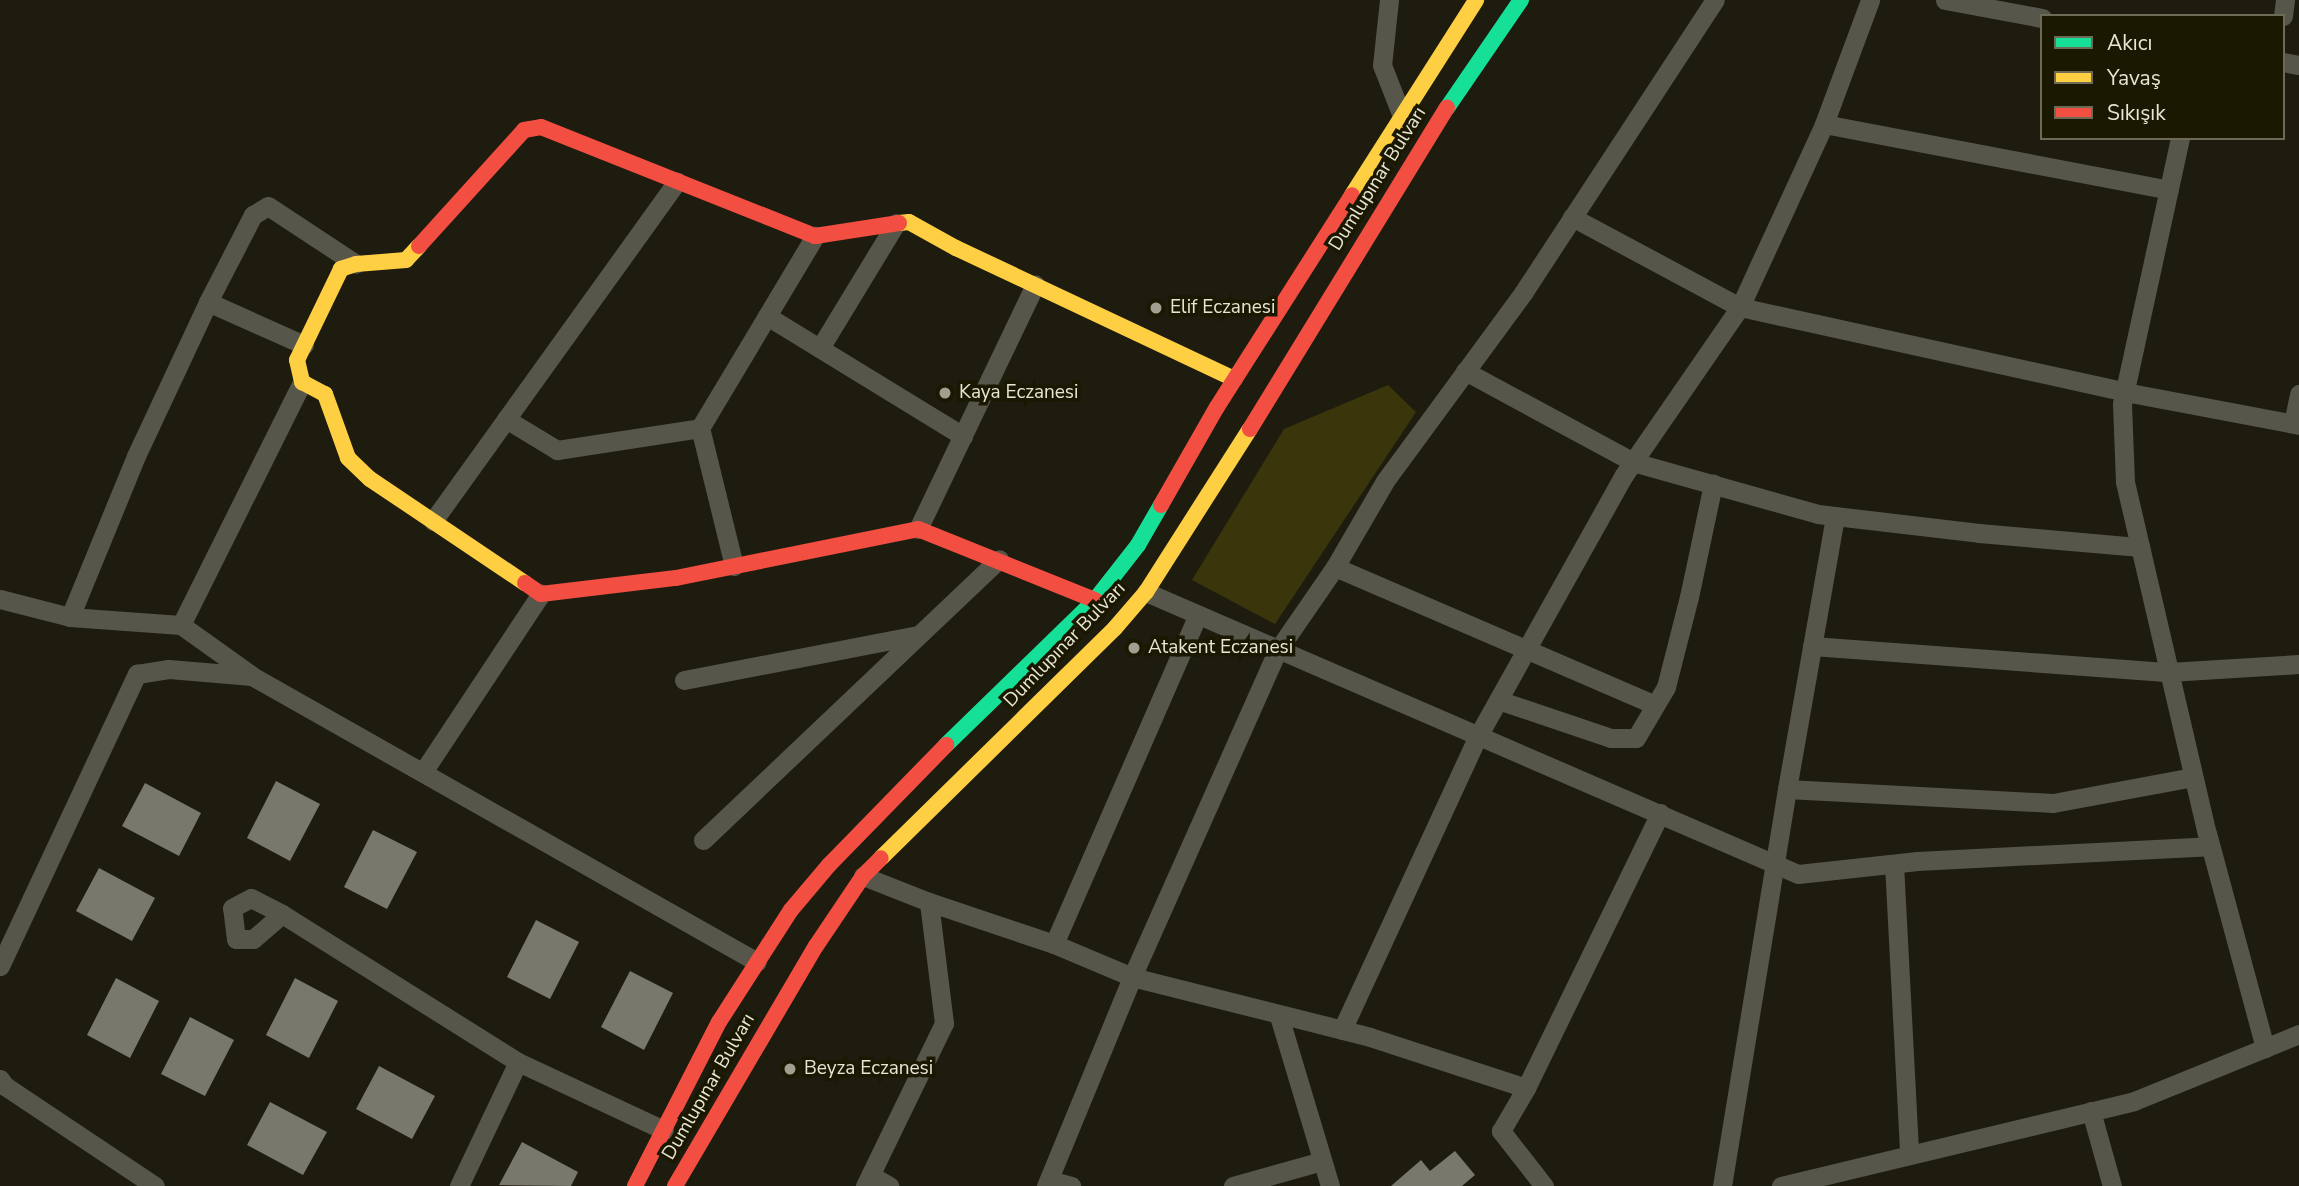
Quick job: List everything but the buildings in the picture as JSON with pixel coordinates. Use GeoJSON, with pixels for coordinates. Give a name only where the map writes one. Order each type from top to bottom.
{"type":"FeatureCollection","features":[{"type":"Feature","properties":{"kind":"main road","name":"Dumlupınar Bulvarı"},"geometry":{"type":"LineString","coordinates":[[635,1186],[719,1022],[791,910],[829,865],[1094,600],[1138,545],[1235,380],[1476,0]]}},
{"type":"Feature","properties":{"kind":"main road","name":"Dumlupınar Bulvarı"},"geometry":{"type":"LineString","coordinates":[[675,1186],[816,946],[863,876],[1115,628],[1146,592],[1207,500],[1461,85],[1521,0]]}},
{"type":"Feature","properties":{"kind":"main road"},"geometry":{"type":"LineString","coordinates":[[1094,600],[999,559],[918,529],[676,578],[541,594],[370,478],[348,458],[325,394],[302,382],[297,360],[341,269],[356,264],[406,260],[524,130],[541,127],[815,236],[909,222],[956,248],[1235,380]]}},
{"type":"Feature","properties":{"kind":"street"},"geometry":{"type":"LineString","coordinates":[[1389,0],[1382,65],[1402,116]]}},
{"type":"Feature","properties":{"kind":"street"},"geometry":{"type":"LineString","coordinates":[[1071,1186],[1048,1183],[1132,977],[1277,651],[1335,567],[1385,481],[1523,293],[1715,0]]}},
{"type":"Feature","properties":{"kind":"street"},"geometry":{"type":"LineString","coordinates":[[1342,1030],[1497,700],[1633,462],[1740,307],[1824,124],[1870,0]]}},
{"type":"Feature","properties":{"kind":"street"},"geometry":{"type":"LineString","coordinates":[[1945,0],[2040,18]]}},
{"type":"Feature","properties":{"kind":"street"},"geometry":{"type":"LineString","coordinates":[[1824,124],[2169,190]]}},
{"type":"Feature","properties":{"kind":"street"},"geometry":{"type":"LineString","coordinates":[[2180,140],[2122,404],[2125,482],[2210,846],[2265,1048]]}},
{"type":"Feature","properties":{"kind":"street"},"geometry":{"type":"LineString","coordinates":[[433,521],[677,181]]}},
{"type":"Feature","properties":{"kind":"street"},"geometry":{"type":"LineString","coordinates":[[70,617],[136,456],[208,302],[253,215],[268,206],[356,264]]}},
{"type":"Feature","properties":{"kind":"street"},"geometry":{"type":"LineString","coordinates":[[1572,217],[1740,307],[2125,392],[2296,424],[2299,394]]}},
{"type":"Feature","properties":{"kind":"street"},"geometry":{"type":"LineString","coordinates":[[820,348],[896,223]]}},
{"type":"Feature","properties":{"kind":"street"},"geometry":{"type":"LineString","coordinates":[[734,566],[700,428],[815,236]]}},
{"type":"Feature","properties":{"kind":"street"},"geometry":{"type":"LineString","coordinates":[[918,529],[1035,285]]}},
{"type":"Feature","properties":{"kind":"street"},"geometry":{"type":"LineString","coordinates":[[208,302],[304,345]]}},
{"type":"Feature","properties":{"kind":"street"},"geometry":{"type":"LineString","coordinates":[[767,316],[963,436]]}},
{"type":"Feature","properties":{"kind":"street"},"geometry":{"type":"LineString","coordinates":[[1465,371],[1633,462],[1835,516],[1979,533],[2140,547]]}},
{"type":"Feature","properties":{"kind":"street"},"geometry":{"type":"LineString","coordinates":[[181,625],[302,382]]}},
{"type":"Feature","properties":{"kind":"street"},"geometry":{"type":"LineString","coordinates":[[506,419],[557,450],[700,428]]}},
{"type":"Feature","properties":{"kind":"street"},"geometry":{"type":"LineString","coordinates":[[1497,700],[1611,738],[1636,738],[1666,687],[1686,610],[1713,484]]}},
{"type":"Feature","properties":{"kind":"street"},"geometry":{"type":"LineString","coordinates":[[1722,1186],[1774,864],[1835,516]]}},
{"type":"Feature","properties":{"kind":"street"},"geometry":{"type":"LineString","coordinates":[[703,840],[999,559]]}},
{"type":"Feature","properties":{"kind":"street"},"geometry":{"type":"LineString","coordinates":[[1335,567],[1655,705]]}},
{"type":"Feature","properties":{"kind":"street"},"geometry":{"type":"LineString","coordinates":[[1146,592],[1277,651],[1798,874],[1894,864],[2210,846]]}},
{"type":"Feature","properties":{"kind":"street"},"geometry":{"type":"LineString","coordinates":[[423,772],[541,594]]}},
{"type":"Feature","properties":{"kind":"street"},"geometry":{"type":"LineString","coordinates":[[0,599],[70,617],[181,625],[252,676],[757,962]]}},
{"type":"Feature","properties":{"kind":"street"},"geometry":{"type":"LineString","coordinates":[[1054,944],[1198,615]]}},
{"type":"Feature","properties":{"kind":"street"},"geometry":{"type":"LineString","coordinates":[[684,680],[919,635]]}},
{"type":"Feature","properties":{"kind":"street"},"geometry":{"type":"LineString","coordinates":[[1812,646],[2169,672],[2299,664]]}},
{"type":"Feature","properties":{"kind":"street"},"geometry":{"type":"LineString","coordinates":[[0,967],[137,674],[169,669],[252,676]]}},
{"type":"Feature","properties":{"kind":"street"},"geometry":{"type":"LineString","coordinates":[[1787,789],[2053,803],[2193,777]]}},
{"type":"Feature","properties":{"kind":"street"},"geometry":{"type":"LineString","coordinates":[[1544,1186],[1501,1131],[1526,1088],[1660,813]]}},
{"type":"Feature","properties":{"kind":"street"},"geometry":{"type":"LineString","coordinates":[[1894,864],[1909,1155]]}},
{"type":"Feature","properties":{"kind":"street"},"geometry":{"type":"LineString","coordinates":[[863,876],[929,902],[1054,944],[1132,977],[1370,1037],[1526,1088]]}},
{"type":"Feature","properties":{"kind":"street"},"geometry":{"type":"LineString","coordinates":[[889,1186],[868,1181],[944,1023],[929,902]]}},
{"type":"Feature","properties":{"kind":"street"},"geometry":{"type":"LineString","coordinates":[[282,914],[518,1062],[664,1130]]}},
{"type":"Feature","properties":{"kind":"street"},"geometry":{"type":"LineString","coordinates":[[1279,1016],[1330,1186]]}},
{"type":"Feature","properties":{"kind":"street"},"geometry":{"type":"LineString","coordinates":[[1781,1186],[2134,1101],[2299,1034]]}},
{"type":"Feature","properties":{"kind":"street"},"geometry":{"type":"LineString","coordinates":[[460,1186],[518,1062]]}},
{"type":"Feature","properties":{"kind":"street"},"geometry":{"type":"LineString","coordinates":[[0,1079],[5,1086],[155,1186]]}},
{"type":"Feature","properties":{"kind":"street"},"geometry":{"type":"LineString","coordinates":[[2091,1111],[2112,1186]]}},
{"type":"Feature","properties":{"kind":"street"},"geometry":{"type":"LineString","coordinates":[[1233,1186],[1322,1161]]}},
{"type":"Feature","properties":{"kind":"shaded area"},"geometry":{"type":"Polygon","coordinates":[[[1388,385],[1416,412],[1275,624],[1192,580],[1284,429],[1388,385]]]}},
{"type":"Feature","properties":{"kind":"traffic: fast"},"geometry":{"type":"LineString","coordinates":[[1447,108],[1521,0]]}},
{"type":"Feature","properties":{"kind":"traffic: fast"},"geometry":{"type":"LineString","coordinates":[[946,745],[1095,600],[1138,545],[1161,505]]}},
{"type":"Feature","properties":{"kind":"traffic: slow"},"geometry":{"type":"LineString","coordinates":[[1352,195],[1476,0]]}},
{"type":"Feature","properties":{"kind":"traffic: slow"},"geometry":{"type":"LineString","coordinates":[[899,223],[909,222],[956,248],[1235,379]]}},
{"type":"Feature","properties":{"kind":"traffic: slow"},"geometry":{"type":"LineString","coordinates":[[419,246],[406,260],[356,264],[341,269],[297,360],[302,382],[325,394],[348,458],[370,479],[525,583]]}},
{"type":"Feature","properties":{"kind":"traffic: slow"},"geometry":{"type":"LineString","coordinates":[[881,858],[1115,628],[1146,592],[1250,429]]}},
{"type":"Feature","properties":{"kind":"traffic: jam"},"geometry":{"type":"LineString","coordinates":[[1250,429],[1447,108]]}},
{"type":"Feature","properties":{"kind":"traffic: jam"},"geometry":{"type":"LineString","coordinates":[[419,246],[524,130],[541,127],[815,236],[899,223]]}},
{"type":"Feature","properties":{"kind":"traffic: jam"},"geometry":{"type":"LineString","coordinates":[[1161,505],[1217,407],[1352,195]]}},
{"type":"Feature","properties":{"kind":"traffic: jam"},"geometry":{"type":"LineString","coordinates":[[525,583],[541,594],[676,578],[918,529],[1095,600]]}},
{"type":"Feature","properties":{"kind":"traffic: jam"},"geometry":{"type":"LineString","coordinates":[[635,1186],[719,1022],[791,910],[829,865],[946,745]]}},
{"type":"Feature","properties":{"kind":"traffic: jam"},"geometry":{"type":"LineString","coordinates":[[675,1186],[816,946],[863,876],[881,858]]}},
{"type":"Feature","properties":{"kind":"place","name":"Elif Eczanesi"},"geometry":{"type":"Point","coordinates":[1156,308]}},
{"type":"Feature","properties":{"kind":"place","name":"Kaya Eczanesi"},"geometry":{"type":"Point","coordinates":[945,393]}},
{"type":"Feature","properties":{"kind":"place","name":"Atakent Eczanesi"},"geometry":{"type":"Point","coordinates":[1134,648]}},
{"type":"Feature","properties":{"kind":"place","name":"Beyza Eczanesi"},"geometry":{"type":"Point","coordinates":[790,1069]}}]}
